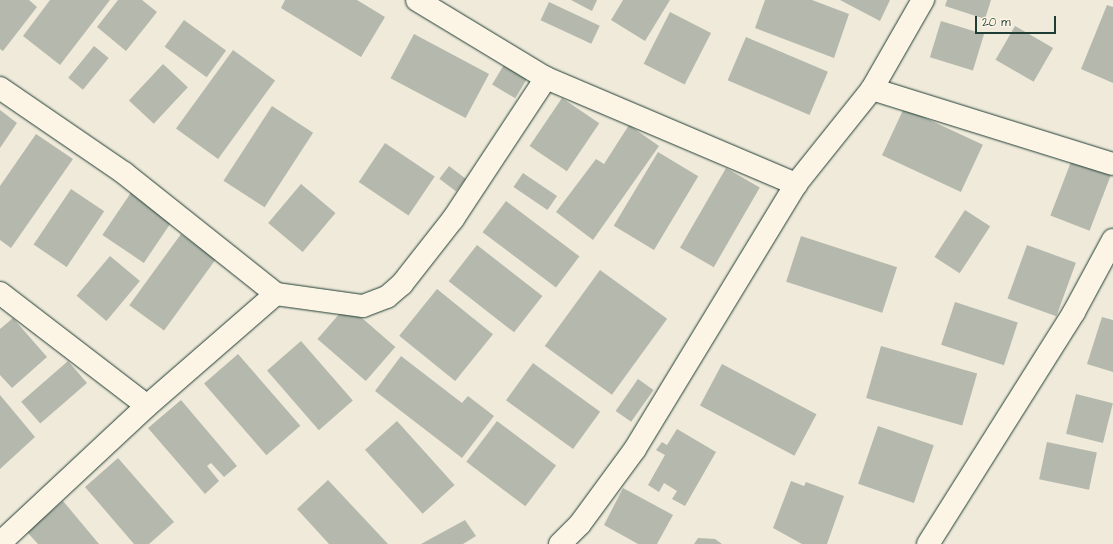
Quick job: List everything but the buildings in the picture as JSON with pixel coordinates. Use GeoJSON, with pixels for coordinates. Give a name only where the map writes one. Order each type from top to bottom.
{"type":"FeatureCollection","features":[{"type":"Feature","properties":{"kind":"street"},"geometry":{"type":"LineString","coordinates":[[417,0],[546,78],[796,184]]}},
{"type":"Feature","properties":{"kind":"street"},"geometry":{"type":"LineString","coordinates":[[560,544],[580,524],[635,449],[796,184],[872,89],[923,0]]}},
{"type":"Feature","properties":{"kind":"street"},"geometry":{"type":"LineString","coordinates":[[0,88],[124,173],[276,294],[363,306],[387,297],[425,258],[546,78]]}},
{"type":"Feature","properties":{"kind":"street"},"geometry":{"type":"LineString","coordinates":[[872,89],[1113,164]]}},
{"type":"Feature","properties":{"kind":"street"},"geometry":{"type":"LineString","coordinates":[[928,544],[1074,312],[1113,240]]}},
{"type":"Feature","properties":{"kind":"street"},"geometry":{"type":"LineString","coordinates":[[0,293],[147,406]]}},
{"type":"Feature","properties":{"kind":"street"},"geometry":{"type":"LineString","coordinates":[[0,543],[147,406],[276,294]]}}]}
